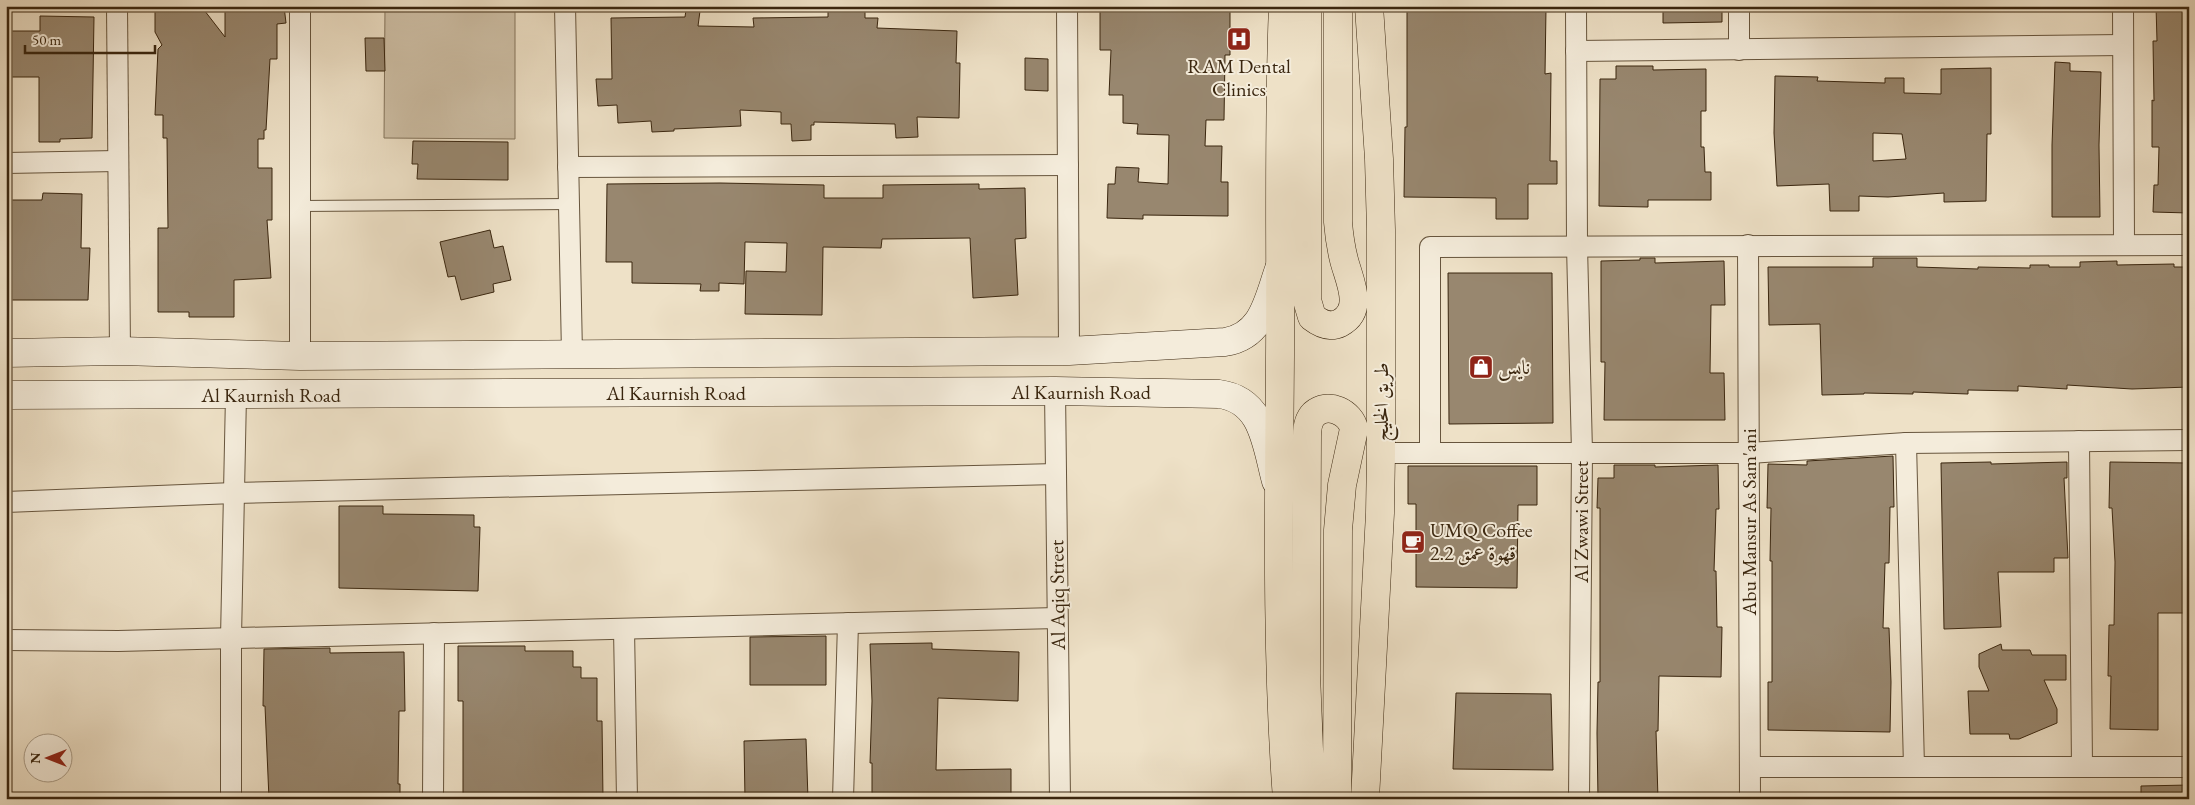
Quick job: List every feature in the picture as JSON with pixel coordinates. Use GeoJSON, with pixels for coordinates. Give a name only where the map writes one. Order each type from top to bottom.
{"type":"FeatureCollection","features":[{"type":"Feature","properties":{"kind":"main road"},"geometry":{"type":"LineString","coordinates":[[1283,6],[1279,494],[1281,696],[1287,799]]}},
{"type":"Feature","properties":{"kind":"main road"},"geometry":{"type":"LineString","coordinates":[[1307,6],[1307,300],[1312,317],[1326,325],[1335,325],[1347,318],[1352,312],[1354,304],[1351,284],[1342,253],[1338,222],[1338,6]]}},
{"type":"Feature","properties":{"kind":"main road","name":"طريق الخليج"},"geometry":{"type":"LineString","coordinates":[[1365,799],[1380,513],[1381,230],[1378,131],[1369,6]]}},
{"type":"Feature","properties":{"kind":"main road"},"geometry":{"type":"LineString","coordinates":[[1311,799],[1306,674],[1307,428],[1314,414],[1326,409],[1335,409],[1349,416],[1353,421],[1354,429],[1339,505],[1337,799]]}},
{"type":"Feature","properties":{"kind":"street"},"geometry":{"type":"LineString","coordinates":[[117,6],[120,351]]}},
{"type":"Feature","properties":{"kind":"street"},"geometry":{"type":"LineString","coordinates":[[300,6],[300,356]]}},
{"type":"Feature","properties":{"kind":"street"},"geometry":{"type":"LineString","coordinates":[[565,6],[572,354]]}},
{"type":"Feature","properties":{"kind":"street"},"geometry":{"type":"LineString","coordinates":[[931,392],[1024,379],[1057,371],[1066,360],[1069,351],[1067,6]]}},
{"type":"Feature","properties":{"kind":"street","name":"Al Zwawi Street"},"geometry":{"type":"LineString","coordinates":[[1576,6],[1577,246],[1582,452],[1579,799]]}},
{"type":"Feature","properties":{"kind":"street"},"geometry":{"type":"LineString","coordinates":[[1739,6],[1739,50]]}},
{"type":"Feature","properties":{"kind":"street"},"geometry":{"type":"LineString","coordinates":[[2123,6],[2124,244]]}},
{"type":"Feature","properties":{"kind":"street"},"geometry":{"type":"LineString","coordinates":[[1576,51],[2123,45]]}},
{"type":"Feature","properties":{"kind":"street"},"geometry":{"type":"LineString","coordinates":[[6,163],[117,161]]}},
{"type":"Feature","properties":{"kind":"street"},"geometry":{"type":"LineString","coordinates":[[568,167],[1068,165]]}},
{"type":"Feature","properties":{"kind":"street","name":"Abu Mansur As Sam'ani"},"geometry":{"type":"LineString","coordinates":[[1748,245],[1750,799]]}},
{"type":"Feature","properties":{"kind":"street"},"geometry":{"type":"LineString","coordinates":[[1430,452],[1430,247],[2189,245]]}},
{"type":"Feature","properties":{"kind":"street","name":"Al Kaurnish Road"},"geometry":{"type":"LineString","coordinates":[[6,353],[120,351],[300,356],[394,356],[1069,351],[1239,340],[1251,331],[1261,318],[1281,265]]}},
{"type":"Feature","properties":{"kind":"street"},"geometry":{"type":"LineString","coordinates":[[231,799],[231,638],[238,373],[247,368],[358,365],[394,356]]}},
{"type":"Feature","properties":{"kind":"street","name":"Al Kaurnish Road"},"geometry":{"type":"LineString","coordinates":[[6,395],[1055,391],[1230,395],[1246,404],[1259,420],[1279,494]]}},
{"type":"Feature","properties":{"kind":"street","name":"Al Aqiq Street"},"geometry":{"type":"LineString","coordinates":[[1055,391],[1060,799]]}},
{"type":"Feature","properties":{"kind":"street"},"geometry":{"type":"LineString","coordinates":[[1380,453],[1749,453],[1906,443],[2189,440]]}},
{"type":"Feature","properties":{"kind":"street"},"geometry":{"type":"LineString","coordinates":[[2079,441],[2082,767]]}},
{"type":"Feature","properties":{"kind":"street"},"geometry":{"type":"LineString","coordinates":[[1906,443],[1914,767]]}},
{"type":"Feature","properties":{"kind":"street"},"geometry":{"type":"LineString","coordinates":[[6,502],[234,493],[1056,474]]}},
{"type":"Feature","properties":{"kind":"street"},"geometry":{"type":"LineString","coordinates":[[6,640],[231,638],[1057,618]]}},
{"type":"Feature","properties":{"kind":"street"},"geometry":{"type":"LineString","coordinates":[[843,799],[848,623]]}},
{"type":"Feature","properties":{"kind":"street"},"geometry":{"type":"LineString","coordinates":[[624,629],[627,799]]}},
{"type":"Feature","properties":{"kind":"street"},"geometry":{"type":"LineString","coordinates":[[433,799],[434,633]]}},
{"type":"Feature","properties":{"kind":"street"},"geometry":{"type":"LineString","coordinates":[[1750,767],[2189,767]]}},
{"type":"Feature","properties":{"kind":"lane"},"geometry":{"type":"LineString","coordinates":[[300,206],[569,204]]}},
{"type":"Feature","properties":{"kind":"shaded area"},"geometry":{"type":"Polygon","coordinates":[[[385,6],[515,6],[515,139],[384,138],[385,6]]]}},
{"type":"Feature","properties":{"kind":"building"},"geometry":{"type":"Polygon","coordinates":[[[155,6],[201,6],[225,37],[225,6],[284,6],[286,23],[277,24],[277,59],[270,59],[266,130],[264,130],[264,139],[258,139],[258,168],[272,168],[272,220],[267,220],[271,278],[234,280],[234,317],[189,317],[189,312],[158,312],[158,228],[168,228],[167,138],[163,138],[163,115],[155,115],[158,49],[162,45],[155,32],[155,6]]]}},
{"type":"Feature","properties":{"kind":"building"},"geometry":{"type":"Polygon","coordinates":[[[1100,6],[1230,6],[1230,55],[1225,55],[1224,120],[1206,120],[1205,146],[1222,146],[1221,182],[1228,182],[1228,216],[1143,215],[1143,219],[1107,218],[1108,184],[1115,184],[1116,167],[1139,168],[1138,182],[1168,184],[1169,135],[1137,134],[1138,124],[1123,123],[1123,95],[1109,95],[1111,50],[1100,50],[1100,6]]]}},
{"type":"Feature","properties":{"kind":"building"},"geometry":{"type":"Polygon","coordinates":[[[1407,6],[1546,8],[1545,74],[1551,73],[1550,161],[1557,161],[1557,184],[1528,184],[1528,219],[1496,219],[1496,198],[1404,197],[1405,127],[1407,127],[1407,6]]]}},
{"type":"Feature","properties":{"kind":"building"},"geometry":{"type":"Polygon","coordinates":[[[1663,6],[1722,6],[1722,22],[1663,23],[1663,6]]]}},
{"type":"Feature","properties":{"kind":"building"},"geometry":{"type":"Polygon","coordinates":[[[2156,6],[2189,6],[2189,213],[2153,212],[2154,185],[2158,185],[2159,147],[2152,147],[2152,100],[2154,101],[2153,41],[2157,41],[2156,6]]]}},
{"type":"Feature","properties":{"kind":"building"},"geometry":{"type":"Polygon","coordinates":[[[686,10],[700,11],[698,26],[754,27],[753,18],[828,17],[828,10],[865,11],[865,18],[878,18],[877,28],[957,31],[956,63],[960,63],[959,118],[917,117],[918,137],[896,138],[895,124],[814,122],[814,125],[811,125],[811,140],[792,141],[791,124],[781,124],[781,112],[740,110],[741,126],[674,129],[674,131],[652,132],[651,121],[618,123],[617,105],[598,106],[596,79],[612,79],[611,18],[685,17],[686,10]]]}},
{"type":"Feature","properties":{"kind":"building"},"geometry":{"type":"Polygon","coordinates":[[[40,16],[94,17],[92,138],[60,139],[60,142],[39,142],[39,77],[6,77],[6,31],[40,31],[40,16]]]}},
{"type":"Feature","properties":{"kind":"building"},"geometry":{"type":"Polygon","coordinates":[[[365,38],[384,38],[385,71],[366,71],[365,38]]]}},
{"type":"Feature","properties":{"kind":"building"},"geometry":{"type":"Polygon","coordinates":[[[1025,58],[1048,59],[1048,91],[1025,90],[1025,58]]]}},
{"type":"Feature","properties":{"kind":"building"},"geometry":{"type":"Polygon","coordinates":[[[2055,62],[2070,63],[2070,71],[2101,72],[2100,217],[2052,217],[2055,62]]]}},
{"type":"Feature","properties":{"kind":"building"},"geometry":{"type":"Polygon","coordinates":[[[1616,66],[1653,66],[1653,70],[1706,69],[1706,111],[1701,111],[1701,147],[1704,147],[1705,172],[1711,172],[1711,200],[1648,200],[1648,207],[1599,206],[1600,79],[1616,79],[1616,66]]]}},
{"type":"Feature","properties":{"kind":"building"},"geometry":{"type":"Polygon","coordinates":[[[1991,68],[1991,134],[1987,134],[1986,201],[1944,202],[1944,193],[1888,197],[1859,196],[1859,211],[1830,211],[1829,184],[1777,186],[1774,133],[1775,76],[1818,77],[1817,81],[1885,83],[1885,78],[1904,78],[1904,93],[1941,94],[1941,69],[1991,68]],[[1873,133],[1873,161],[1906,159],[1902,134],[1873,133]]]}},
{"type":"Feature","properties":{"kind":"building"},"geometry":{"type":"Polygon","coordinates":[[[413,141],[508,142],[508,180],[417,179],[418,164],[412,164],[413,141]]]}},
{"type":"Feature","properties":{"kind":"building"},"geometry":{"type":"Polygon","coordinates":[[[720,183],[824,185],[824,198],[883,198],[883,185],[979,184],[979,189],[1025,188],[1026,238],[1015,239],[1018,295],[973,298],[970,238],[882,239],[881,248],[823,247],[822,315],[745,314],[746,271],[786,272],[787,243],[745,242],[744,284],[719,283],[719,291],[700,291],[701,284],[632,283],[632,262],[606,262],[607,184],[720,183]]]}},
{"type":"Feature","properties":{"kind":"building"},"geometry":{"type":"Polygon","coordinates":[[[43,193],[82,194],[81,248],[90,248],[88,300],[6,300],[6,200],[42,200],[43,193]]]}},
{"type":"Feature","properties":{"kind":"building"},"geometry":{"type":"Polygon","coordinates":[[[490,230],[494,248],[503,246],[511,280],[493,284],[494,292],[461,300],[455,276],[448,277],[440,242],[490,230]]]}},
{"type":"Feature","properties":{"kind":"building"},"geometry":{"type":"Polygon","coordinates":[[[1640,258],[1655,258],[1655,263],[1724,261],[1725,305],[1711,305],[1710,373],[1724,373],[1725,420],[1604,420],[1605,362],[1601,362],[1601,261],[1640,260],[1640,258]]]}},
{"type":"Feature","properties":{"kind":"building"},"geometry":{"type":"Polygon","coordinates":[[[1873,258],[1917,258],[1917,267],[1978,269],[1978,267],[2030,268],[2030,265],[2080,267],[2080,262],[2117,261],[2117,265],[2174,264],[2174,267],[2189,267],[2189,387],[2132,389],[2067,385],[2067,389],[2018,386],[2018,391],[1968,390],[1968,394],[1913,392],[1913,394],[1864,393],[1822,395],[1820,324],[1769,325],[1768,267],[1873,267],[1873,258]]]}},
{"type":"Feature","properties":{"kind":"building"},"geometry":{"type":"Polygon","coordinates":[[[1448,273],[1552,273],[1553,423],[1449,424],[1448,273]]]}},
{"type":"Feature","properties":{"kind":"building"},"geometry":{"type":"Polygon","coordinates":[[[1893,456],[1894,507],[1890,507],[1889,563],[1885,563],[1883,628],[1889,628],[1890,732],[1768,730],[1768,682],[1772,682],[1772,561],[1770,561],[1771,508],[1767,508],[1768,464],[1807,465],[1807,461],[1893,456]]]}},
{"type":"Feature","properties":{"kind":"building"},"geometry":{"type":"Polygon","coordinates":[[[1991,462],[1991,464],[2067,462],[2067,478],[2064,478],[2068,558],[2054,558],[2054,572],[1998,572],[2001,627],[1944,629],[1941,463],[1991,462]]]}},
{"type":"Feature","properties":{"kind":"building"},"geometry":{"type":"Polygon","coordinates":[[[2110,462],[2189,463],[2189,613],[2158,613],[2158,730],[2110,729],[2111,676],[2108,676],[2109,625],[2114,625],[2115,562],[2112,508],[2109,508],[2110,462]]]}},
{"type":"Feature","properties":{"kind":"building"},"geometry":{"type":"Polygon","coordinates":[[[1614,465],[1655,465],[1655,467],[1718,465],[1719,509],[1716,509],[1714,571],[1716,571],[1717,627],[1722,627],[1721,677],[1659,676],[1658,731],[1656,731],[1658,799],[1598,799],[1600,508],[1597,508],[1598,478],[1614,478],[1614,465]]]}},
{"type":"Feature","properties":{"kind":"building"},"geometry":{"type":"Polygon","coordinates":[[[1408,466],[1537,466],[1537,505],[1518,505],[1517,588],[1416,587],[1416,504],[1408,504],[1408,466]]]}},
{"type":"Feature","properties":{"kind":"building"},"geometry":{"type":"Polygon","coordinates":[[[339,506],[383,506],[383,514],[474,515],[474,527],[480,527],[478,591],[339,588],[339,506]]]}},
{"type":"Feature","properties":{"kind":"building"},"geometry":{"type":"Polygon","coordinates":[[[826,636],[826,685],[750,685],[750,637],[826,636]]]}},
{"type":"Feature","properties":{"kind":"building"},"geometry":{"type":"Polygon","coordinates":[[[932,643],[932,649],[1019,652],[1018,701],[938,698],[936,770],[1011,769],[1011,799],[872,799],[872,763],[870,763],[872,701],[870,644],[932,643]]]}},
{"type":"Feature","properties":{"kind":"building"},"geometry":{"type":"Polygon","coordinates":[[[2001,644],[2002,650],[2030,650],[2032,655],[2066,655],[2066,680],[2044,680],[2057,709],[2057,723],[2019,739],[2010,739],[2009,734],[1970,734],[1968,691],[1989,691],[1979,667],[1979,654],[2001,644]]]}},
{"type":"Feature","properties":{"kind":"building"},"geometry":{"type":"Polygon","coordinates":[[[458,646],[525,646],[525,651],[573,651],[573,667],[581,667],[581,678],[597,678],[597,721],[602,721],[603,799],[463,799],[463,701],[458,701],[458,646]]]}},
{"type":"Feature","properties":{"kind":"building"},"geometry":{"type":"Polygon","coordinates":[[[330,648],[330,653],[404,652],[405,711],[399,711],[398,784],[400,784],[400,799],[269,799],[265,706],[263,706],[264,649],[330,648]]]}},
{"type":"Feature","properties":{"kind":"building"},"geometry":{"type":"Polygon","coordinates":[[[1456,693],[1551,694],[1553,770],[1453,769],[1456,693]]]}},
{"type":"Feature","properties":{"kind":"building"},"geometry":{"type":"Polygon","coordinates":[[[806,739],[808,799],[745,799],[744,741],[806,739]]]}},
{"type":"Feature","properties":{"kind":"building"},"geometry":{"type":"Polygon","coordinates":[[[2189,785],[2189,799],[2141,799],[2141,786],[2189,785]]]}},
{"type":"Feature","properties":{"kind":"place","name":"RAM Dental Clinics"},"geometry":{"type":"Point","coordinates":[1239,39]}},
{"type":"Feature","properties":{"kind":"place","name":"نايس"},"geometry":{"type":"Point","coordinates":[1481,367]}},
{"type":"Feature","properties":{"kind":"place","name":"UMQ Coffee 2.2 قهوة عمق"},"geometry":{"type":"Point","coordinates":[1413,542]}}]}
